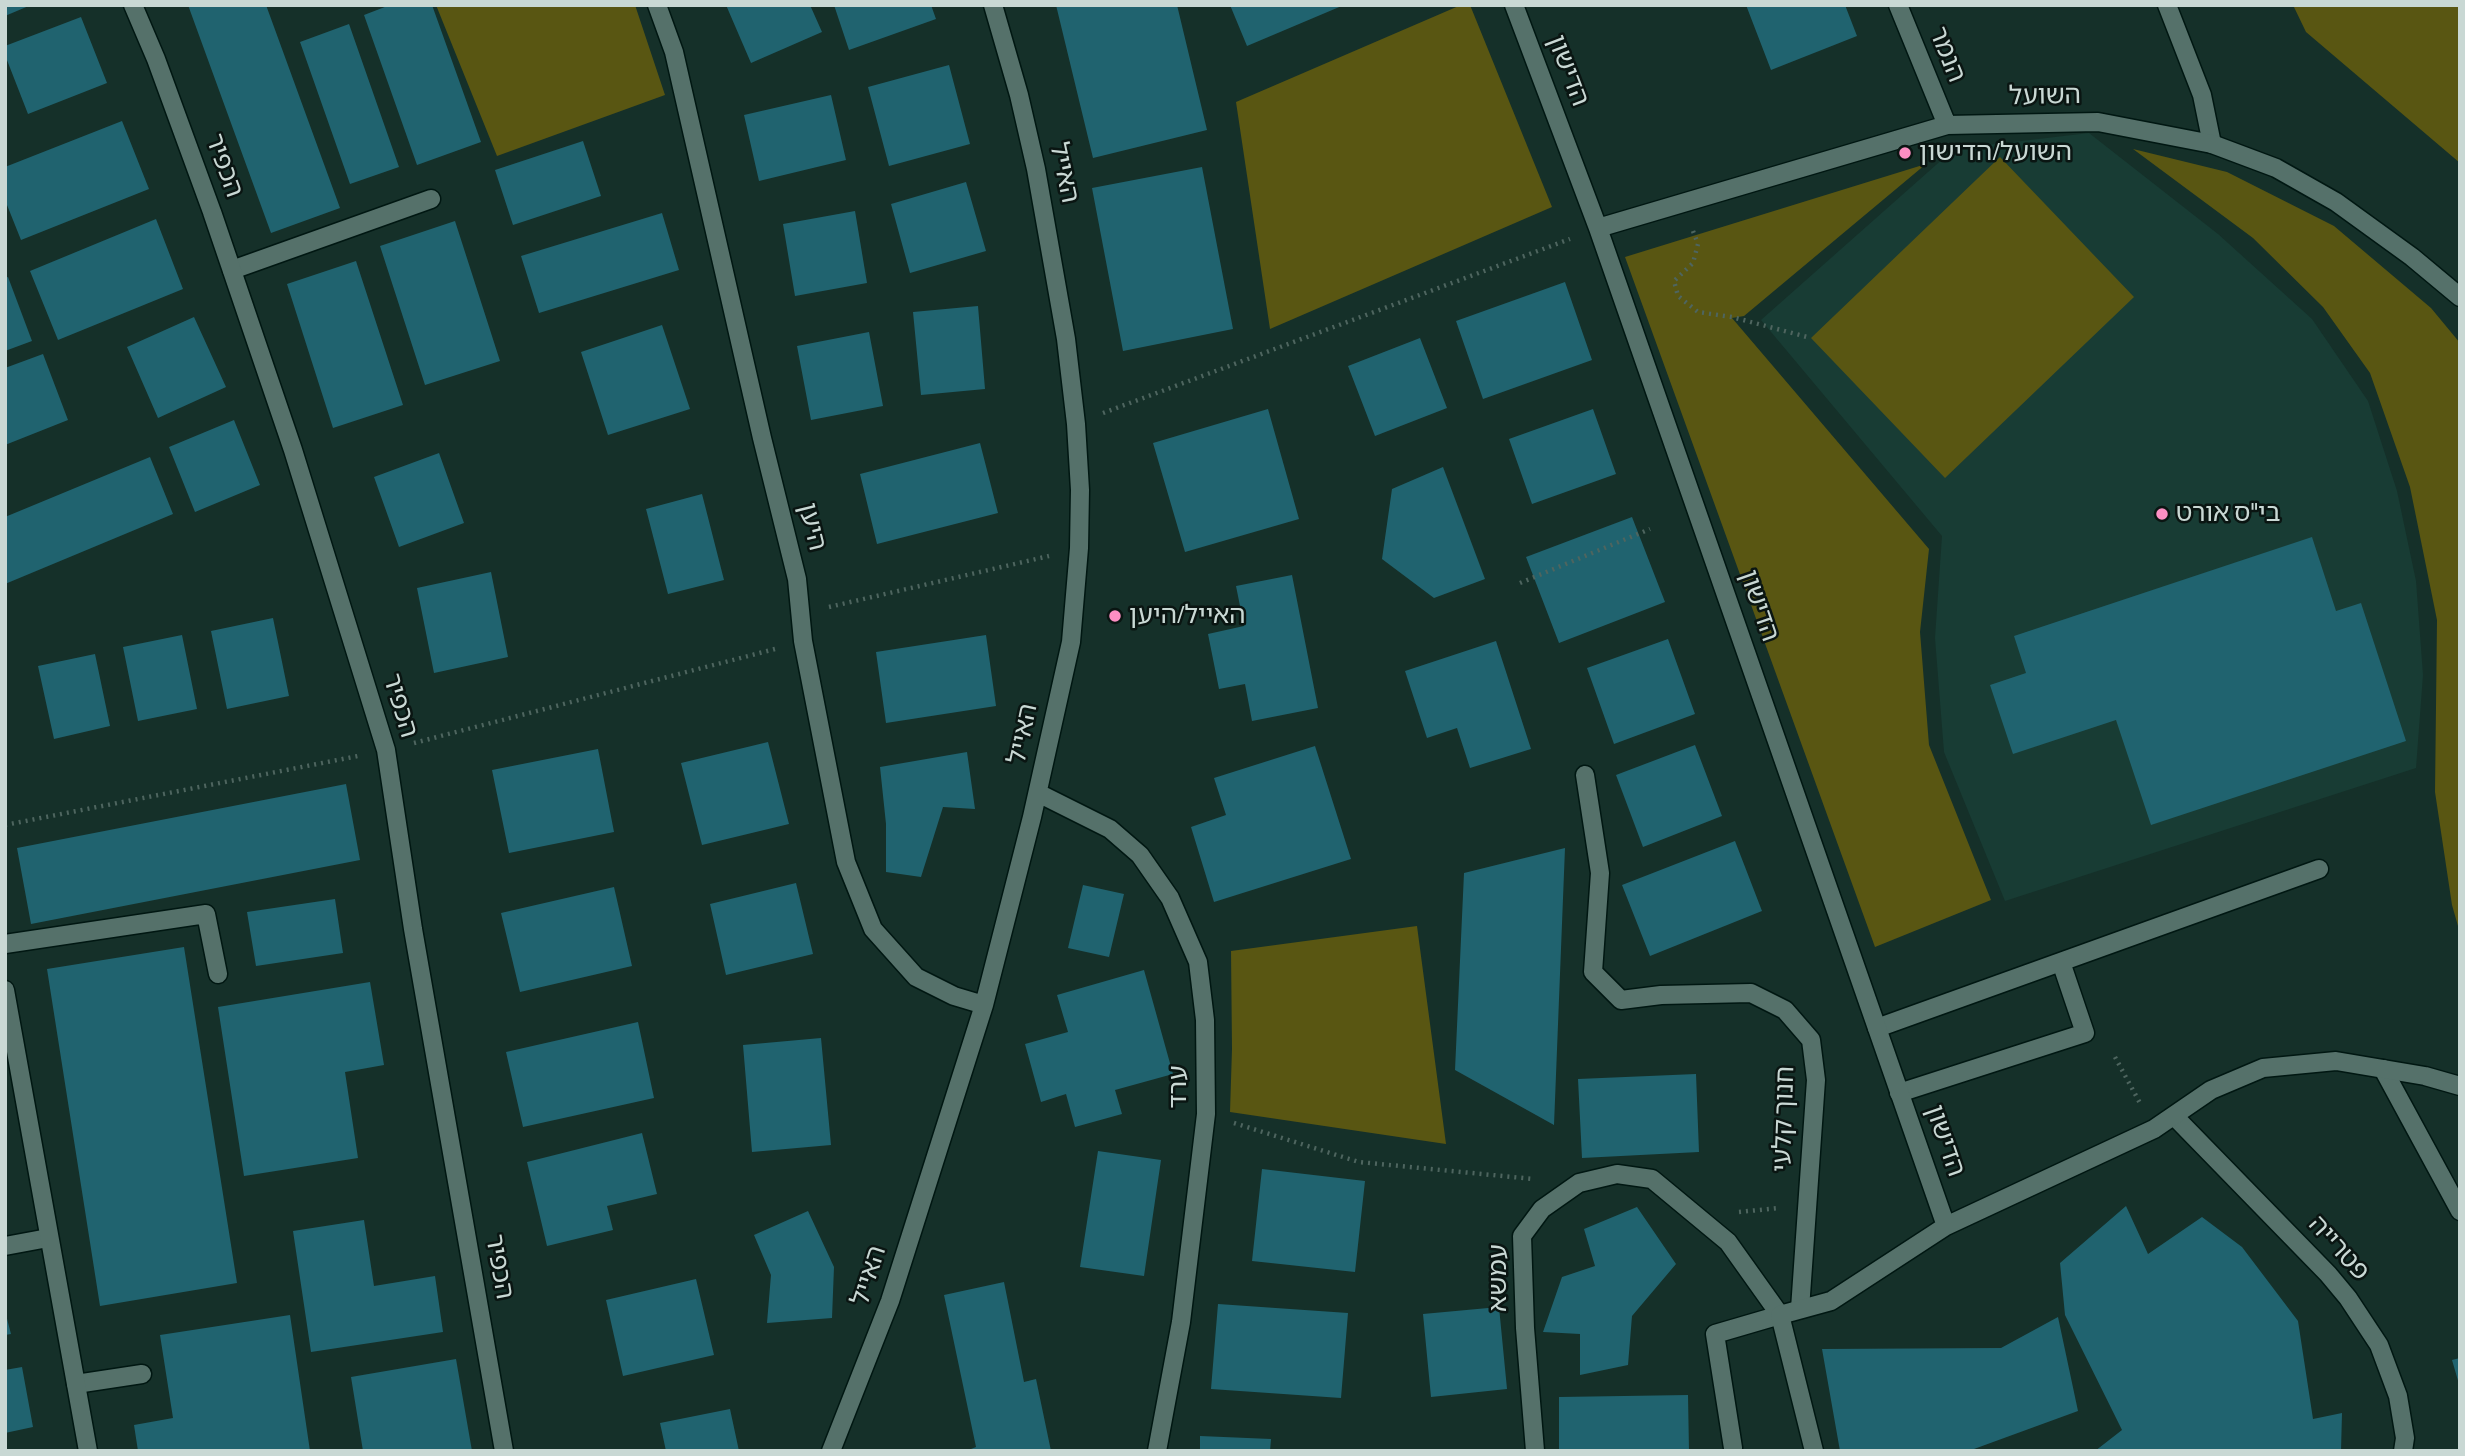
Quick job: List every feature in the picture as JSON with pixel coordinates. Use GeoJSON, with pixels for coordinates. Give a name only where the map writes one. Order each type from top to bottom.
{"type":"FeatureCollection","features":[{"type":"Feature","properties":{"kind":"street","name":"הכפיר"},"geometry":{"type":"LineString","coordinates":[[133,5],[232,270],[293,450],[386,750],[413,929],[504,1451]]}},
{"type":"Feature","properties":{"kind":"street","name":"היען"},"geometry":{"type":"LineString","coordinates":[[657,5],[674,52],[797,579],[803,641],[846,862],[873,929],[916,977],[954,996],[984,1005]]}},
{"type":"Feature","properties":{"kind":"street","name":"האייל"},"geometry":{"type":"LineString","coordinates":[[831,1451],[890,1301],[984,1005],[1038,793],[1071,642],[1079,548],[1080,490],[1076,424],[1066,339],[1049,234],[1019,94],[993,5]]}},
{"type":"Feature","properties":{"kind":"street","name":"הדישון"},"geometry":{"type":"LineString","coordinates":[[1514,5],[1598,228],[1946,1226]]}},
{"type":"Feature","properties":{"kind":"street","name":"הנמר"},"geometry":{"type":"LineString","coordinates":[[1898,5],[1947,125]]}},
{"type":"Feature","properties":{"kind":"street"},"geometry":{"type":"LineString","coordinates":[[2167,5],[2202,95],[2212,144]]}},
{"type":"Feature","properties":{"kind":"street","name":"השועל"},"geometry":{"type":"LineString","coordinates":[[1598,228],[1947,125],[2098,122],[2212,144],[2276,168],[2336,202],[2412,257],[2460,297]]}},
{"type":"Feature","properties":{"kind":"street"},"geometry":{"type":"LineString","coordinates":[[232,270],[431,199]]}},
{"type":"Feature","properties":{"kind":"street","name":"חנוך קלעי"},"geometry":{"type":"LineString","coordinates":[[1585,775],[1600,873],[1593,972],[1621,1000],[1661,995],[1751,993],[1785,1010],[1811,1040],[1816,1080],[1800,1310]]}},
{"type":"Feature","properties":{"kind":"street","name":"ערד"},"geometry":{"type":"LineString","coordinates":[[1038,793],[1110,829],[1140,855],[1170,898],[1198,961],[1205,1020],[1206,1114],[1181,1322],[1157,1451]]}},
{"type":"Feature","properties":{"kind":"street"},"geometry":{"type":"LineString","coordinates":[[1877,1028],[2319,869]]}},
{"type":"Feature","properties":{"kind":"street"},"geometry":{"type":"LineString","coordinates":[[5,944],[206,914],[218,974]]}},
{"type":"Feature","properties":{"kind":"street"},"geometry":{"type":"LineString","coordinates":[[1899,1093],[2085,1033],[2061,962]]}},
{"type":"Feature","properties":{"kind":"street"},"geometry":{"type":"LineString","coordinates":[[5,990],[88,1451]]}},
{"type":"Feature","properties":{"kind":"street"},"geometry":{"type":"LineString","coordinates":[[1733,1448],[1715,1334],[1831,1301],[1946,1226],[2154,1129],[2211,1090],[2263,1068],[2336,1061],[2425,1076],[2460,1086]]}},
{"type":"Feature","properties":{"kind":"street"},"geometry":{"type":"LineString","coordinates":[[2383,1069],[2460,1211]]}},
{"type":"Feature","properties":{"kind":"street","name":"פטרייה"},"geometry":{"type":"LineString","coordinates":[[2174,1116],[2328,1274],[2348,1298],[2379,1345],[2398,1396],[2405,1437],[2403,1451]]}},
{"type":"Feature","properties":{"kind":"street","name":"עמשא"},"geometry":{"type":"LineString","coordinates":[[1535,1451],[1525,1328],[1522,1236],[1542,1209],[1579,1183],[1617,1174],[1652,1178],[1728,1242],[1780,1315]]}},
{"type":"Feature","properties":{"kind":"street"},"geometry":{"type":"LineString","coordinates":[[5,1246],[48,1238]]}},
{"type":"Feature","properties":{"kind":"street"},"geometry":{"type":"LineString","coordinates":[[1780,1315],[1814,1451]]}},
{"type":"Feature","properties":{"kind":"street"},"geometry":{"type":"LineString","coordinates":[[76,1384],[142,1374]]}},
{"type":"Feature","properties":{"kind":"path"},"geometry":{"type":"LineString","coordinates":[[1684,202],[1698,244],[1693,263],[1674,281],[1678,296],[1698,312],[1732,317],[1811,338]]}},
{"type":"Feature","properties":{"kind":"path"},"geometry":{"type":"LineString","coordinates":[[1076,424],[1598,228]]}},
{"type":"Feature","properties":{"kind":"path"},"geometry":{"type":"LineString","coordinates":[[1520,583],[1650,529]]}},
{"type":"Feature","properties":{"kind":"path"},"geometry":{"type":"LineString","coordinates":[[801,614],[1079,548]]}},
{"type":"Feature","properties":{"kind":"path"},"geometry":{"type":"LineString","coordinates":[[2115,1057],[2154,1129]]}},
{"type":"Feature","properties":{"kind":"path"},"geometry":{"type":"LineString","coordinates":[[1206,1114],[1359,1162],[1579,1183]]}},
{"type":"Feature","properties":{"kind":"path"},"geometry":{"type":"LineString","coordinates":[[1699,1217],[1807,1205]]}},
{"type":"Feature","properties":{"kind":"shaded area"},"geometry":{"type":"Polygon","coordinates":[[[436,5],[635,5],[665,95],[497,156],[436,5]]]}},
{"type":"Feature","properties":{"kind":"shaded area"},"geometry":{"type":"Polygon","coordinates":[[[1461,5],[1470,5],[1552,207],[1270,329],[1236,102],[1461,5]]]}},
{"type":"Feature","properties":{"kind":"shaded area"},"geometry":{"type":"Polygon","coordinates":[[[2293,5],[2460,5],[2460,163],[2306,32],[2293,5]]]}},
{"type":"Feature","properties":{"kind":"shaded area","name":"בי\"ס אורט"},"geometry":{"type":"Polygon","coordinates":[[[2089,133],[2218,234],[2312,319],[2368,401],[2397,491],[2416,581],[2423,675],[2416,768],[2005,901],[1944,752],[1935,638],[1942,536],[1761,320],[1954,149],[2089,133]]]}},
{"type":"Feature","properties":{"kind":"shaded area"},"geometry":{"type":"Polygon","coordinates":[[[2133,149],[2227,172],[2334,226],[2431,308],[2460,343],[2460,933],[2452,905],[2435,792],[2437,620],[2410,487],[2370,373],[2323,307],[2253,238],[2133,149]]]}},
{"type":"Feature","properties":{"kind":"shaded area"},"geometry":{"type":"Polygon","coordinates":[[[2000,157],[2134,297],[1945,478],[1811,338],[2000,157]]]}},
{"type":"Feature","properties":{"kind":"shaded area"},"geometry":{"type":"Polygon","coordinates":[[[1926,164],[1744,316],[1732,318],[1929,549],[1920,632],[1929,745],[1991,900],[1875,947],[1625,257],[1926,164]]]}},
{"type":"Feature","properties":{"kind":"shaded area"},"geometry":{"type":"Polygon","coordinates":[[[1417,926],[1446,1144],[1230,1112],[1231,951],[1417,926]]]}},
{"type":"Feature","properties":{"kind":"building"},"geometry":{"type":"Polygon","coordinates":[[[5,5],[31,5],[5,16],[5,5]]]}},
{"type":"Feature","properties":{"kind":"building"},"geometry":{"type":"Polygon","coordinates":[[[188,5],[266,5],[340,208],[271,233],[188,5]]]}},
{"type":"Feature","properties":{"kind":"building"},"geometry":{"type":"Polygon","coordinates":[[[390,5],[432,5],[481,142],[417,165],[364,15],[390,5]]]}},
{"type":"Feature","properties":{"kind":"building"},"geometry":{"type":"Polygon","coordinates":[[[726,5],[810,5],[822,32],[751,63],[726,5]]]}},
{"type":"Feature","properties":{"kind":"building"},"geometry":{"type":"Polygon","coordinates":[[[834,5],[931,5],[936,19],[849,50],[834,5]]]}},
{"type":"Feature","properties":{"kind":"building"},"geometry":{"type":"Polygon","coordinates":[[[1056,5],[1177,5],[1207,130],[1093,158],[1056,5]]]}},
{"type":"Feature","properties":{"kind":"building"},"geometry":{"type":"Polygon","coordinates":[[[1230,5],[1344,5],[1247,46],[1230,5]]]}},
{"type":"Feature","properties":{"kind":"building"},"geometry":{"type":"Polygon","coordinates":[[[1746,5],[1845,5],[1857,36],[1771,70],[1746,5]]]}},
{"type":"Feature","properties":{"kind":"building"},"geometry":{"type":"Polygon","coordinates":[[[81,17],[107,83],[28,114],[5,55],[5,46],[81,17]]]}},
{"type":"Feature","properties":{"kind":"building"},"geometry":{"type":"Polygon","coordinates":[[[349,24],[399,167],[350,184],[300,42],[349,24]]]}},
{"type":"Feature","properties":{"kind":"building"},"geometry":{"type":"Polygon","coordinates":[[[949,65],[970,144],[889,166],[868,87],[949,65]]]}},
{"type":"Feature","properties":{"kind":"building"},"geometry":{"type":"Polygon","coordinates":[[[831,95],[846,160],[759,181],[744,115],[831,95]]]}},
{"type":"Feature","properties":{"kind":"building"},"geometry":{"type":"Polygon","coordinates":[[[122,121],[149,189],[21,240],[5,200],[5,167],[122,121]]]}},
{"type":"Feature","properties":{"kind":"building"},"geometry":{"type":"Polygon","coordinates":[[[583,141],[601,196],[513,225],[495,170],[583,141]]]}},
{"type":"Feature","properties":{"kind":"building"},"geometry":{"type":"Polygon","coordinates":[[[1202,167],[1233,329],[1123,351],[1092,188],[1202,167]]]}},
{"type":"Feature","properties":{"kind":"building"},"geometry":{"type":"Polygon","coordinates":[[[966,182],[986,251],[910,273],[891,204],[966,182]]]}},
{"type":"Feature","properties":{"kind":"building"},"geometry":{"type":"Polygon","coordinates":[[[855,211],[867,283],[795,296],[783,224],[855,211]]]}},
{"type":"Feature","properties":{"kind":"building"},"geometry":{"type":"Polygon","coordinates":[[[662,213],[679,270],[539,313],[521,256],[662,213]]]}},
{"type":"Feature","properties":{"kind":"building"},"geometry":{"type":"Polygon","coordinates":[[[156,219],[183,289],[58,340],[30,271],[156,219]]]}},
{"type":"Feature","properties":{"kind":"building"},"geometry":{"type":"Polygon","coordinates":[[[455,221],[500,361],[425,385],[380,246],[455,221]]]}},
{"type":"Feature","properties":{"kind":"building"},"geometry":{"type":"Polygon","coordinates":[[[356,261],[403,405],[333,428],[287,284],[356,261]]]}},
{"type":"Feature","properties":{"kind":"building"},"geometry":{"type":"Polygon","coordinates":[[[8,277],[32,341],[5,351],[5,278],[8,277]]]}},
{"type":"Feature","properties":{"kind":"building"},"geometry":{"type":"Polygon","coordinates":[[[1565,282],[1592,360],[1483,399],[1456,321],[1565,282]]]}},
{"type":"Feature","properties":{"kind":"building"},"geometry":{"type":"Polygon","coordinates":[[[978,306],[985,389],[921,395],[913,312],[978,306]]]}},
{"type":"Feature","properties":{"kind":"building"},"geometry":{"type":"Polygon","coordinates":[[[194,317],[226,387],[158,418],[127,347],[194,317]]]}},
{"type":"Feature","properties":{"kind":"building"},"geometry":{"type":"Polygon","coordinates":[[[662,325],[690,409],[608,435],[581,352],[662,325]]]}},
{"type":"Feature","properties":{"kind":"building"},"geometry":{"type":"Polygon","coordinates":[[[869,332],[883,406],[811,420],[797,346],[869,332]]]}},
{"type":"Feature","properties":{"kind":"building"},"geometry":{"type":"Polygon","coordinates":[[[1420,338],[1447,408],[1375,436],[1348,366],[1420,338]]]}},
{"type":"Feature","properties":{"kind":"building"},"geometry":{"type":"Polygon","coordinates":[[[43,354],[68,420],[5,445],[5,368],[43,354]]]}},
{"type":"Feature","properties":{"kind":"building"},"geometry":{"type":"Polygon","coordinates":[[[1268,409],[1299,519],[1185,552],[1153,443],[1268,409]]]}},
{"type":"Feature","properties":{"kind":"building"},"geometry":{"type":"Polygon","coordinates":[[[1593,409],[1616,474],[1532,504],[1509,439],[1593,409]]]}},
{"type":"Feature","properties":{"kind":"building"},"geometry":{"type":"Polygon","coordinates":[[[234,420],[260,485],[195,512],[169,447],[234,420]]]}},
{"type":"Feature","properties":{"kind":"building"},"geometry":{"type":"Polygon","coordinates":[[[980,443],[998,513],[877,544],[860,474],[980,443]]]}},
{"type":"Feature","properties":{"kind":"building"},"geometry":{"type":"Polygon","coordinates":[[[439,453],[464,523],[399,547],[374,477],[439,453]]]}},
{"type":"Feature","properties":{"kind":"building"},"geometry":{"type":"Polygon","coordinates":[[[150,457],[173,514],[5,584],[5,517],[150,457]]]}},
{"type":"Feature","properties":{"kind":"building"},"geometry":{"type":"Polygon","coordinates":[[[1443,467],[1485,579],[1434,598],[1382,559],[1392,489],[1443,467]]]}},
{"type":"Feature","properties":{"kind":"building"},"geometry":{"type":"Polygon","coordinates":[[[702,494],[724,580],[668,594],[646,509],[702,494]]]}},
{"type":"Feature","properties":{"kind":"building"},"geometry":{"type":"Polygon","coordinates":[[[1632,517],[1665,602],[1559,643],[1526,557],[1632,517]]]}},
{"type":"Feature","properties":{"kind":"building"},"geometry":{"type":"Polygon","coordinates":[[[2312,537],[2336,611],[2361,603],[2406,741],[2151,825],[2116,720],[2013,754],[1990,685],[2026,673],[2014,636],[2312,537]]]}},
{"type":"Feature","properties":{"kind":"building"},"geometry":{"type":"Polygon","coordinates":[[[491,572],[508,657],[434,673],[417,588],[491,572]]]}},
{"type":"Feature","properties":{"kind":"building"},"geometry":{"type":"Polygon","coordinates":[[[1292,575],[1318,708],[1252,721],[1245,684],[1219,689],[1208,634],[1244,626],[1236,586],[1292,575]]]}},
{"type":"Feature","properties":{"kind":"building"},"geometry":{"type":"Polygon","coordinates":[[[273,618],[289,696],[227,709],[211,631],[273,618]]]}},
{"type":"Feature","properties":{"kind":"building"},"geometry":{"type":"Polygon","coordinates":[[[182,635],[197,709],[138,721],[123,647],[182,635]]]}},
{"type":"Feature","properties":{"kind":"building"},"geometry":{"type":"Polygon","coordinates":[[[986,635],[996,706],[886,723],[876,652],[986,635]]]}},
{"type":"Feature","properties":{"kind":"building"},"geometry":{"type":"Polygon","coordinates":[[[1668,639],[1695,714],[1614,744],[1587,668],[1668,639]]]}},
{"type":"Feature","properties":{"kind":"building"},"geometry":{"type":"Polygon","coordinates":[[[1496,641],[1531,749],[1470,768],[1457,728],[1427,738],[1405,671],[1496,641]]]}},
{"type":"Feature","properties":{"kind":"building"},"geometry":{"type":"Polygon","coordinates":[[[95,654],[110,726],[54,739],[38,666],[95,654]]]}},
{"type":"Feature","properties":{"kind":"building"},"geometry":{"type":"Polygon","coordinates":[[[768,742],[789,824],[702,845],[681,763],[768,742]]]}},
{"type":"Feature","properties":{"kind":"building"},"geometry":{"type":"Polygon","coordinates":[[[1695,745],[1722,816],[1643,847],[1616,775],[1695,745]]]}},
{"type":"Feature","properties":{"kind":"building"},"geometry":{"type":"Polygon","coordinates":[[[1315,746],[1351,859],[1214,902],[1191,827],[1226,815],[1214,778],[1315,746]]]}},
{"type":"Feature","properties":{"kind":"building"},"geometry":{"type":"Polygon","coordinates":[[[598,749],[614,832],[509,853],[492,770],[598,749]]]}},
{"type":"Feature","properties":{"kind":"building"},"geometry":{"type":"Polygon","coordinates":[[[967,752],[975,809],[943,807],[921,877],[886,872],[886,824],[880,767],[967,752]]]}},
{"type":"Feature","properties":{"kind":"building"},"geometry":{"type":"Polygon","coordinates":[[[346,784],[360,860],[31,924],[17,848],[346,784]]]}},
{"type":"Feature","properties":{"kind":"building"},"geometry":{"type":"Polygon","coordinates":[[[1735,841],[1762,911],[1650,956],[1622,885],[1735,841]]]}},
{"type":"Feature","properties":{"kind":"building"},"geometry":{"type":"Polygon","coordinates":[[[1565,848],[1554,1125],[1455,1070],[1464,873],[1565,848]]]}},
{"type":"Feature","properties":{"kind":"building"},"geometry":{"type":"Polygon","coordinates":[[[796,883],[813,954],[726,975],[710,904],[796,883]]]}},
{"type":"Feature","properties":{"kind":"building"},"geometry":{"type":"Polygon","coordinates":[[[1083,885],[1124,894],[1109,957],[1068,948],[1083,885]]]}},
{"type":"Feature","properties":{"kind":"building"},"geometry":{"type":"Polygon","coordinates":[[[614,887],[632,966],[520,992],[501,913],[614,887]]]}},
{"type":"Feature","properties":{"kind":"building"},"geometry":{"type":"Polygon","coordinates":[[[335,899],[343,953],[256,966],[247,912],[335,899]]]}},
{"type":"Feature","properties":{"kind":"building"},"geometry":{"type":"Polygon","coordinates":[[[184,947],[237,1283],[100,1306],[47,969],[184,947]]]}},
{"type":"Feature","properties":{"kind":"building"},"geometry":{"type":"Polygon","coordinates":[[[1144,970],[1173,1074],[1115,1090],[1122,1114],[1075,1127],[1066,1094],[1041,1102],[1025,1044],[1068,1032],[1057,995],[1144,970]]]}},
{"type":"Feature","properties":{"kind":"building"},"geometry":{"type":"Polygon","coordinates":[[[370,982],[384,1065],[345,1072],[358,1158],[244,1176],[218,1007],[370,982]]]}},
{"type":"Feature","properties":{"kind":"building"},"geometry":{"type":"Polygon","coordinates":[[[638,1022],[654,1098],[523,1127],[506,1052],[638,1022]]]}},
{"type":"Feature","properties":{"kind":"building"},"geometry":{"type":"Polygon","coordinates":[[[821,1038],[831,1145],[752,1152],[743,1045],[821,1038]]]}},
{"type":"Feature","properties":{"kind":"building"},"geometry":{"type":"Polygon","coordinates":[[[1696,1074],[1699,1152],[1582,1158],[1578,1079],[1696,1074]]]}},
{"type":"Feature","properties":{"kind":"building"},"geometry":{"type":"Polygon","coordinates":[[[642,1133],[657,1194],[607,1206],[613,1230],[547,1246],[527,1162],[642,1133]]]}},
{"type":"Feature","properties":{"kind":"building"},"geometry":{"type":"Polygon","coordinates":[[[1098,1151],[1161,1160],[1144,1276],[1080,1267],[1098,1151]]]}},
{"type":"Feature","properties":{"kind":"building"},"geometry":{"type":"Polygon","coordinates":[[[1262,1169],[1365,1181],[1355,1272],[1252,1261],[1262,1169]]]}},
{"type":"Feature","properties":{"kind":"building"},"geometry":{"type":"Polygon","coordinates":[[[2126,1206],[2148,1254],[2202,1217],[2242,1247],[2298,1321],[2313,1419],[2342,1413],[2341,1451],[2095,1451],[2122,1430],[2065,1315],[2060,1263],[2126,1206]]]}},
{"type":"Feature","properties":{"kind":"building"},"geometry":{"type":"Polygon","coordinates":[[[1637,1207],[1676,1264],[1632,1316],[1628,1365],[1580,1375],[1580,1334],[1543,1332],[1562,1277],[1595,1266],[1584,1229],[1637,1207]]]}},
{"type":"Feature","properties":{"kind":"building"},"geometry":{"type":"Polygon","coordinates":[[[808,1211],[834,1267],[832,1318],[767,1323],[771,1275],[754,1235],[808,1211]]]}},
{"type":"Feature","properties":{"kind":"building"},"geometry":{"type":"Polygon","coordinates":[[[364,1220],[374,1286],[435,1276],[443,1332],[311,1352],[293,1231],[364,1220]]]}},
{"type":"Feature","properties":{"kind":"building"},"geometry":{"type":"Polygon","coordinates":[[[696,1279],[714,1355],[623,1376],[606,1300],[696,1279]]]}},
{"type":"Feature","properties":{"kind":"building"},"geometry":{"type":"Polygon","coordinates":[[[1004,1282],[1024,1382],[1036,1379],[1051,1451],[966,1451],[976,1447],[944,1295],[1004,1282]]]}},
{"type":"Feature","properties":{"kind":"building"},"geometry":{"type":"Polygon","coordinates":[[[1218,1304],[1348,1313],[1341,1398],[1211,1389],[1218,1304]]]}},
{"type":"Feature","properties":{"kind":"building"},"geometry":{"type":"Polygon","coordinates":[[[1499,1307],[1507,1389],[1431,1397],[1423,1314],[1499,1307]]]}},
{"type":"Feature","properties":{"kind":"building"},"geometry":{"type":"Polygon","coordinates":[[[5,1311],[11,1334],[5,1335],[5,1311]]]}},
{"type":"Feature","properties":{"kind":"building"},"geometry":{"type":"Polygon","coordinates":[[[290,1315],[310,1451],[138,1451],[134,1425],[173,1418],[160,1335],[290,1315]]]}},
{"type":"Feature","properties":{"kind":"building"},"geometry":{"type":"Polygon","coordinates":[[[2058,1317],[2078,1411],[1974,1449],[1975,1451],[1840,1451],[1822,1349],[2001,1348],[2058,1317]]]}},
{"type":"Feature","properties":{"kind":"building"},"geometry":{"type":"Polygon","coordinates":[[[2460,1358],[2460,1384],[2459,1384],[2452,1360],[2460,1358]]]}},
{"type":"Feature","properties":{"kind":"building"},"geometry":{"type":"Polygon","coordinates":[[[456,1359],[472,1451],[363,1451],[351,1377],[456,1359]]]}},
{"type":"Feature","properties":{"kind":"building"},"geometry":{"type":"Polygon","coordinates":[[[22,1367],[33,1427],[5,1433],[5,1370],[22,1367]]]}},
{"type":"Feature","properties":{"kind":"building"},"geometry":{"type":"Polygon","coordinates":[[[1688,1395],[1689,1451],[1559,1451],[1559,1397],[1688,1395]]]}},
{"type":"Feature","properties":{"kind":"building"},"geometry":{"type":"Polygon","coordinates":[[[730,1409],[739,1451],[666,1451],[660,1423],[730,1409]]]}},
{"type":"Feature","properties":{"kind":"building"},"geometry":{"type":"Polygon","coordinates":[[[1200,1436],[1271,1439],[1270,1451],[1200,1451],[1200,1436]]]}},
{"type":"Feature","properties":{"kind":"place","name":"השועל/הדישון"},"geometry":{"type":"Point","coordinates":[1905,153]}},
{"type":"Feature","properties":{"kind":"place","name":"בי\"ס אורט"},"geometry":{"type":"Point","coordinates":[2162,514]}},
{"type":"Feature","properties":{"kind":"place","name":"האייל/היען"},"geometry":{"type":"Point","coordinates":[1115,616]}}]}
